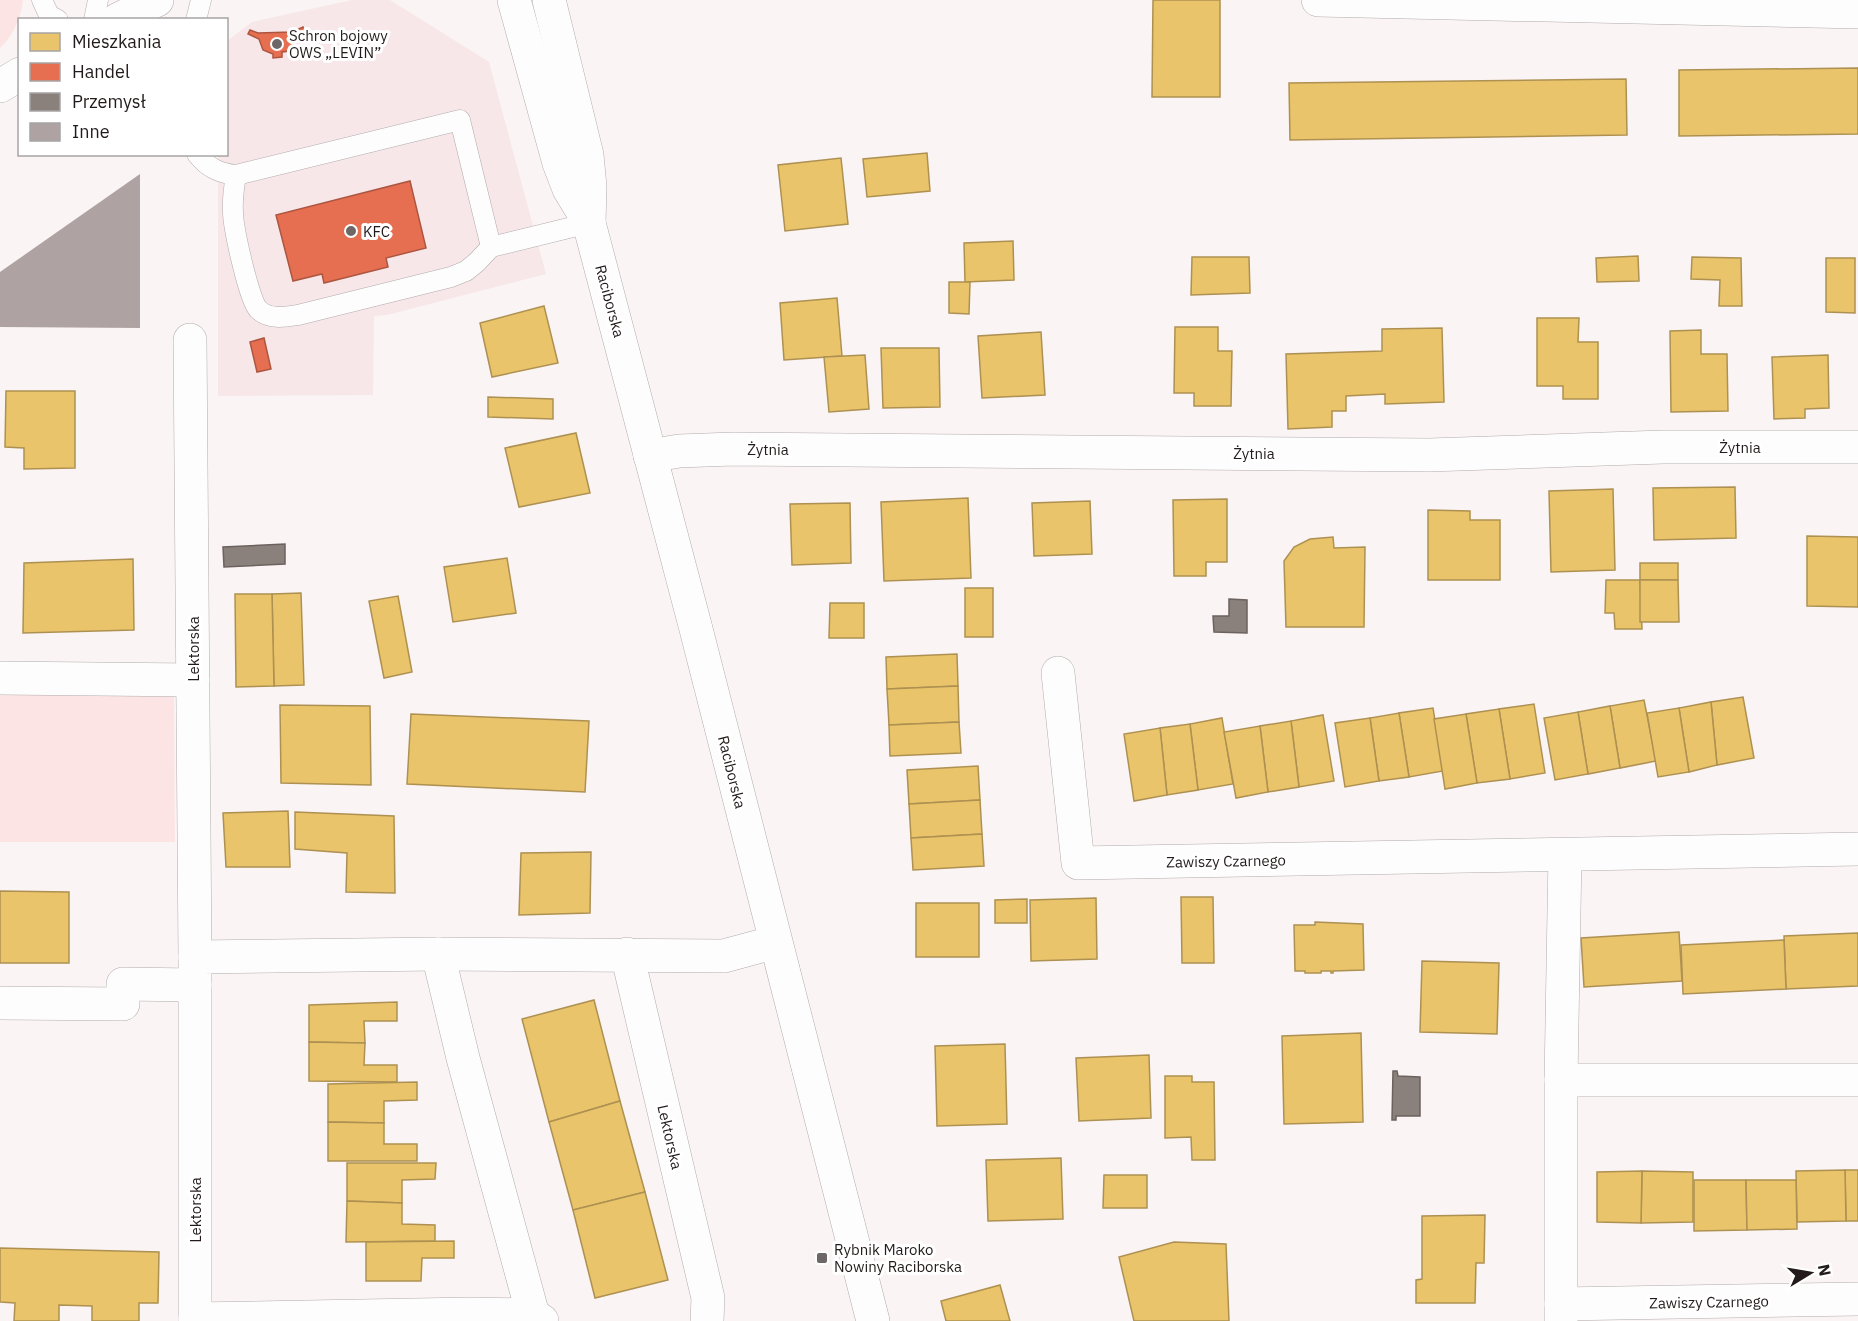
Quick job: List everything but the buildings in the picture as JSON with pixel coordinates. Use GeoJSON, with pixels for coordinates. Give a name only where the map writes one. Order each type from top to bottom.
{"type":"FeatureCollection","features":[{"type":"Feature","properties":{"kind":"street"},"geometry":{"type":"LineString","coordinates":[[121,18],[157,0]]}},
{"type":"Feature","properties":{"kind":"street","name":"Raciborska"},"geometry":{"type":"LineString","coordinates":[[514,0],[559,163],[569,189],[589,223],[696,629],[873,1321]]}},
{"type":"Feature","properties":{"kind":"street","name":"Raciborska"},"geometry":{"type":"LineString","coordinates":[[549,0],[587,155],[590,186],[589,223]]}},
{"type":"Feature","properties":{"kind":"street"},"geometry":{"type":"LineString","coordinates":[[562,51],[564,0]]}},
{"type":"Feature","properties":{"kind":"street"},"geometry":{"type":"LineString","coordinates":[[1318,0],[1745,4],[1858,12]]}},
{"type":"Feature","properties":{"kind":"street"},"geometry":{"type":"LineString","coordinates":[[0,86],[18,75]]}},
{"type":"Feature","properties":{"kind":"street","name":"Lektorska"},"geometry":{"type":"LineString","coordinates":[[190,340],[195,1320],[469,1314],[537,1318],[463,1058],[438,954]]}},
{"type":"Feature","properties":{"kind":"street","name":"Żytnia"},"geometry":{"type":"LineString","coordinates":[[650,456],[680,451],[733,449],[1429,454],[1663,447],[1858,447]]}},
{"type":"Feature","properties":{"kind":"street","name":"Zawiszy Czarnego"},"geometry":{"type":"LineString","coordinates":[[1058,673],[1078,863],[1858,849]]}},
{"type":"Feature","properties":{"kind":"street"},"geometry":{"type":"LineString","coordinates":[[0,678],[193,680]]}},
{"type":"Feature","properties":{"kind":"street","name":"Zawiszy Czarnego"},"geometry":{"type":"LineString","coordinates":[[1565,855],[1561,1313],[1858,1299]]}},
{"type":"Feature","properties":{"kind":"street"},"geometry":{"type":"LineString","coordinates":[[0,1003],[123,1004],[123,984],[195,971],[438,954],[724,956],[775,942]]}},
{"type":"Feature","properties":{"kind":"street","name":"Lektorska"},"geometry":{"type":"LineString","coordinates":[[627,954],[708,1298],[707,1321]]}},
{"type":"Feature","properties":{"kind":"street"},"geometry":{"type":"LineString","coordinates":[[1562,1080],[1858,1080]]}},
{"type":"Feature","properties":{"kind":"lane"},"geometry":{"type":"LineString","coordinates":[[42,0],[49,15],[54,18]]}},
{"type":"Feature","properties":{"kind":"lane"},"geometry":{"type":"LineString","coordinates":[[94,18],[98,0]]}},
{"type":"Feature","properties":{"kind":"lane"},"geometry":{"type":"LineString","coordinates":[[196,18],[201,0]]}},
{"type":"Feature","properties":{"kind":"lane"},"geometry":{"type":"LineString","coordinates":[[199,156],[210,168],[224,174],[236,175],[460,120],[492,247]]}},
{"type":"Feature","properties":{"kind":"lane"},"geometry":{"type":"LineString","coordinates":[[236,175],[232,213],[253,298],[257,309],[267,315],[281,317],[298,315],[452,277],[471,266],[492,247],[589,223]]}},
{"type":"Feature","properties":{"kind":"shaded area"},"geometry":{"type":"Polygon","coordinates":[[[0,0],[23,0],[16,26],[0,48],[0,0]]]}},
{"type":"Feature","properties":{"kind":"shaded area"},"geometry":{"type":"Polygon","coordinates":[[[352,0],[390,0],[489,62],[546,274],[387,315],[374,316],[373,395],[218,396],[218,156],[228,156],[228,40],[252,22],[352,0]]]}},
{"type":"Feature","properties":{"kind":"shaded area"},"geometry":{"type":"Polygon","coordinates":[[[174,689],[175,842],[0,842],[0,690],[174,689]]]}},
{"type":"Feature","properties":{"kind":"place","name":"Schron bojowy OWS „LEVIN”"},"geometry":{"type":"Point","coordinates":[277,44]}},
{"type":"Feature","properties":{"kind":"place","name":"KFC"},"geometry":{"type":"Point","coordinates":[351,231]}},
{"type":"Feature","properties":{"kind":"place","name":"Rybnik Maroko Nowiny Raciborska"},"geometry":{"type":"Point","coordinates":[822,1258]}}]}
